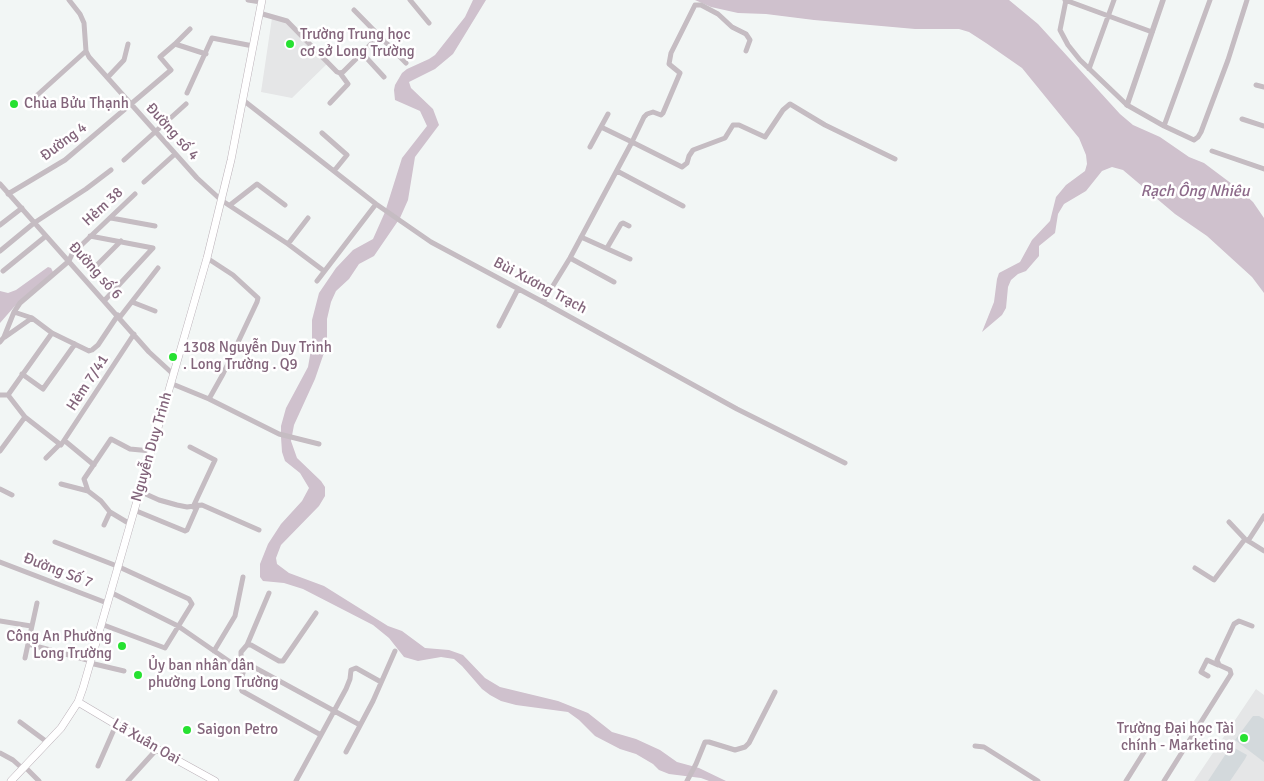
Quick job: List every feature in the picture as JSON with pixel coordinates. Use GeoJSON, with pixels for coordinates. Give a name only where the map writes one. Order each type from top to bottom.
{"type":"FeatureCollection","features":[{"type":"Feature","properties":{"kind":"main road","name":"Nguyễn Duy Trinh"},"geometry":{"type":"LineString","coordinates":[[11,781],[66,721],[78,702],[207,258],[243,100],[262,1]]}},
{"type":"Feature","properties":{"kind":"main road","name":"Lã Xuân Oai"},"geometry":{"type":"LineString","coordinates":[[78,702],[215,781]]}},
{"type":"Feature","properties":{"kind":"street"},"geometry":{"type":"LineString","coordinates":[[34,98],[86,51],[84,23],[80,14],[69,0]]}},
{"type":"Feature","properties":{"kind":"street"},"geometry":{"type":"LineString","coordinates":[[248,0],[262,1]]}},
{"type":"Feature","properties":{"kind":"street"},"geometry":{"type":"LineString","coordinates":[[410,0],[429,23]]}},
{"type":"Feature","properties":{"kind":"street"},"geometry":{"type":"LineString","coordinates":[[1152,32],[1066,0],[1060,30],[1068,45],[1089,69],[1127,105],[1194,140],[1198,137],[1228,60],[1247,0]]}},
{"type":"Feature","properties":{"kind":"street"},"geometry":{"type":"LineString","coordinates":[[1089,69],[1114,0]]}},
{"type":"Feature","properties":{"kind":"street"},"geometry":{"type":"LineString","coordinates":[[1127,105],[1163,0]]}},
{"type":"Feature","properties":{"kind":"street"},"geometry":{"type":"LineString","coordinates":[[1164,126],[1210,0]]}},
{"type":"Feature","properties":{"kind":"street"},"geometry":{"type":"LineString","coordinates":[[543,302],[570,258],[644,117],[653,112],[661,115],[663,113],[680,73],[669,64],[671,53],[695,5],[701,5],[718,14],[732,27],[746,34],[750,40],[746,51]]}},
{"type":"Feature","properties":{"kind":"street"},"geometry":{"type":"LineString","coordinates":[[354,10],[406,64]]}},
{"type":"Feature","properties":{"kind":"street"},"geometry":{"type":"LineString","coordinates":[[259,13],[287,21],[340,73],[348,84],[330,103]]}},
{"type":"Feature","properties":{"kind":"street"},"geometry":{"type":"LineString","coordinates":[[190,29],[175,44],[206,54]]}},
{"type":"Feature","properties":{"kind":"street"},"geometry":{"type":"LineString","coordinates":[[340,73],[379,36]]}},
{"type":"Feature","properties":{"kind":"street"},"geometry":{"type":"LineString","coordinates":[[188,93],[212,38],[254,46]]}},
{"type":"Feature","properties":{"kind":"street"},"geometry":{"type":"LineString","coordinates":[[108,77],[124,60],[128,44]]}},
{"type":"Feature","properties":{"kind":"street","name":"Đường 4"},"geometry":{"type":"LineString","coordinates":[[8,194],[65,160],[171,70],[160,57],[175,44]]}},
{"type":"Feature","properties":{"kind":"street","name":"Đường số 4"},"geometry":{"type":"LineString","coordinates":[[86,51],[130,104],[202,183],[221,200],[288,244],[324,271]]}},
{"type":"Feature","properties":{"kind":"street"},"geometry":{"type":"LineString","coordinates":[[362,53],[384,77]]}},
{"type":"Feature","properties":{"kind":"street"},"geometry":{"type":"LineString","coordinates":[[1256,85],[1264,87]]}},
{"type":"Feature","properties":{"kind":"street","name":"Bùi Xương Trạch"},"geometry":{"type":"LineString","coordinates":[[243,100],[381,208],[431,242],[737,409],[845,463]]}},
{"type":"Feature","properties":{"kind":"street"},"geometry":{"type":"LineString","coordinates":[[124,160],[186,104]]}},
{"type":"Feature","properties":{"kind":"street"},"geometry":{"type":"LineString","coordinates":[[601,127],[682,167],[687,163],[693,150],[725,138],[733,125],[740,125],[763,136],[767,135],[782,110],[790,104],[825,125],[895,159]]}},
{"type":"Feature","properties":{"kind":"street"},"geometry":{"type":"LineString","coordinates":[[590,147],[608,114]]}},
{"type":"Feature","properties":{"kind":"street"},"geometry":{"type":"LineString","coordinates":[[1242,119],[1264,126]]}},
{"type":"Feature","properties":{"kind":"street"},"geometry":{"type":"LineString","coordinates":[[322,133],[347,155],[334,171]]}},
{"type":"Feature","properties":{"kind":"street"},"geometry":{"type":"LineString","coordinates":[[1212,150],[1264,169]]}},
{"type":"Feature","properties":{"kind":"street"},"geometry":{"type":"LineString","coordinates":[[144,182],[175,154]]}},
{"type":"Feature","properties":{"kind":"street"},"geometry":{"type":"LineString","coordinates":[[0,251],[34,223],[111,170]]}},
{"type":"Feature","properties":{"kind":"street"},"geometry":{"type":"LineString","coordinates":[[617,170],[683,206]]}},
{"type":"Feature","properties":{"kind":"street","name":"Đường số 6"},"geometry":{"type":"LineString","coordinates":[[0,184],[149,352],[173,374]]}},
{"type":"Feature","properties":{"kind":"street"},"geometry":{"type":"LineString","coordinates":[[230,205],[257,184],[285,205]]}},
{"type":"Feature","properties":{"kind":"street","name":"Hẻm 38"},"geometry":{"type":"LineString","coordinates":[[14,312],[20,303],[69,261],[72,254],[90,236],[136,194]]}},
{"type":"Feature","properties":{"kind":"street"},"geometry":{"type":"LineString","coordinates":[[317,281],[376,204]]}},
{"type":"Feature","properties":{"kind":"street"},"geometry":{"type":"LineString","coordinates":[[0,226],[22,208]]}},
{"type":"Feature","properties":{"kind":"street"},"geometry":{"type":"LineString","coordinates":[[110,218],[155,226]]}},
{"type":"Feature","properties":{"kind":"street"},"geometry":{"type":"LineString","coordinates":[[288,244],[308,218]]}},
{"type":"Feature","properties":{"kind":"street"},"geometry":{"type":"LineString","coordinates":[[606,248],[621,224],[630,226]]}},
{"type":"Feature","properties":{"kind":"street"},"geometry":{"type":"LineString","coordinates":[[3,271],[46,236]]}},
{"type":"Feature","properties":{"kind":"street"},"geometry":{"type":"LineString","coordinates":[[90,236],[152,247],[153,250],[104,301]]}},
{"type":"Feature","properties":{"kind":"street"},"geometry":{"type":"LineString","coordinates":[[581,237],[630,259]]}},
{"type":"Feature","properties":{"kind":"street"},"geometry":{"type":"LineString","coordinates":[[97,265],[121,241]]}},
{"type":"Feature","properties":{"kind":"street"},"geometry":{"type":"LineString","coordinates":[[207,258],[233,275],[258,298],[223,374],[209,399]]}},
{"type":"Feature","properties":{"kind":"street"},"geometry":{"type":"LineString","coordinates":[[570,258],[614,282]]}},
{"type":"Feature","properties":{"kind":"street"},"geometry":{"type":"LineString","coordinates":[[2,340],[14,312],[32,318],[52,333],[92,350],[98,345],[158,268]]}},
{"type":"Feature","properties":{"kind":"street"},"geometry":{"type":"LineString","coordinates":[[499,326],[518,289]]}},
{"type":"Feature","properties":{"kind":"street"},"geometry":{"type":"LineString","coordinates":[[132,302],[154,311]]}},
{"type":"Feature","properties":{"kind":"street"},"geometry":{"type":"LineString","coordinates":[[2,340],[32,318]]}},
{"type":"Feature","properties":{"kind":"street"},"geometry":{"type":"LineString","coordinates":[[8,395],[52,333]]}},
{"type":"Feature","properties":{"kind":"street","name":"Hẻm 7/41"},"geometry":{"type":"LineString","coordinates":[[46,458],[62,443],[134,334]]}},
{"type":"Feature","properties":{"kind":"street"},"geometry":{"type":"LineString","coordinates":[[22,374],[43,389],[75,344]]}},
{"type":"Feature","properties":{"kind":"street"},"geometry":{"type":"LineString","coordinates":[[170,383],[209,399],[277,433],[319,444]]}},
{"type":"Feature","properties":{"kind":"street"},"geometry":{"type":"LineString","coordinates":[[0,395],[8,395]]}},
{"type":"Feature","properties":{"kind":"street"},"geometry":{"type":"LineString","coordinates":[[8,395],[25,417],[94,465]]}},
{"type":"Feature","properties":{"kind":"street"},"geometry":{"type":"LineString","coordinates":[[0,451],[25,417]]}},
{"type":"Feature","properties":{"kind":"street"},"geometry":{"type":"LineString","coordinates":[[88,491],[84,479],[111,439],[130,448],[151,451]]}},
{"type":"Feature","properties":{"kind":"street"},"geometry":{"type":"LineString","coordinates":[[134,510],[185,531],[187,530],[215,460],[190,447]]}},
{"type":"Feature","properties":{"kind":"street"},"geometry":{"type":"LineString","coordinates":[[61,484],[88,491],[101,501],[110,512],[130,524]]}},
{"type":"Feature","properties":{"kind":"street"},"geometry":{"type":"LineString","coordinates":[[0,489],[12,495]]}},
{"type":"Feature","properties":{"kind":"street"},"geometry":{"type":"LineString","coordinates":[[139,491],[168,503],[202,505],[259,530]]}},
{"type":"Feature","properties":{"kind":"street"},"geometry":{"type":"LineString","coordinates":[[104,525],[110,512]]}},
{"type":"Feature","properties":{"kind":"street"},"geometry":{"type":"LineString","coordinates":[[1195,568],[1214,580],[1264,516]]}},
{"type":"Feature","properties":{"kind":"street"},"geometry":{"type":"LineString","coordinates":[[1229,522],[1246,540],[1264,550]]}},
{"type":"Feature","properties":{"kind":"street"},"geometry":{"type":"LineString","coordinates":[[55,542],[117,566],[191,601],[192,604],[167,647],[163,648],[101,624]]}},
{"type":"Feature","properties":{"kind":"street","name":"Đường Số 7"},"geometry":{"type":"LineString","coordinates":[[0,562],[107,603]]}},
{"type":"Feature","properties":{"kind":"street"},"geometry":{"type":"LineString","coordinates":[[214,652],[235,616],[242,577]]}},
{"type":"Feature","properties":{"kind":"street"},"geometry":{"type":"LineString","coordinates":[[110,592],[178,626],[233,664],[250,665],[360,724]]}},
{"type":"Feature","properties":{"kind":"street"},"geometry":{"type":"LineString","coordinates":[[269,593],[241,652],[243,665],[239,684],[242,691],[321,736]]}},
{"type":"Feature","properties":{"kind":"street"},"geometry":{"type":"LineString","coordinates":[[25,658],[37,603]]}},
{"type":"Feature","properties":{"kind":"street"},"geometry":{"type":"LineString","coordinates":[[246,644],[279,661],[283,661],[316,613]]}},
{"type":"Feature","properties":{"kind":"street"},"geometry":{"type":"LineString","coordinates":[[0,620],[31,626]]}},
{"type":"Feature","properties":{"kind":"street"},"geometry":{"type":"LineString","coordinates":[[1219,665],[1217,660],[1234,624],[1239,621],[1252,626]]}},
{"type":"Feature","properties":{"kind":"street"},"geometry":{"type":"LineString","coordinates":[[28,644],[124,671]]}},
{"type":"Feature","properties":{"kind":"street"},"geometry":{"type":"LineString","coordinates":[[346,752],[395,651]]}},
{"type":"Feature","properties":{"kind":"street"},"geometry":{"type":"LineString","coordinates":[[1164,781],[1231,674],[1230,670],[1207,660],[1201,672],[1208,676]]}},
{"type":"Feature","properties":{"kind":"street"},"geometry":{"type":"LineString","coordinates":[[296,781],[346,689],[350,672],[353,668],[381,682]]}},
{"type":"Feature","properties":{"kind":"street"},"geometry":{"type":"LineString","coordinates":[[687,780],[706,741],[735,750],[745,747],[749,743],[775,692]]}},
{"type":"Feature","properties":{"kind":"street"},"geometry":{"type":"LineString","coordinates":[[20,722],[47,742]]}},
{"type":"Feature","properties":{"kind":"street"},"geometry":{"type":"LineString","coordinates":[[98,766],[116,725]]}},
{"type":"Feature","properties":{"kind":"street"},"geometry":{"type":"LineString","coordinates":[[1126,781],[1151,741]]}},
{"type":"Feature","properties":{"kind":"street"},"geometry":{"type":"LineString","coordinates":[[975,746],[984,747],[1038,781]]}},
{"type":"Feature","properties":{"kind":"street"},"geometry":{"type":"LineString","coordinates":[[128,781],[157,749]]}},
{"type":"Feature","properties":{"kind":"street"},"geometry":{"type":"LineString","coordinates":[[0,753],[13,760],[39,781]]}},
{"type":"Feature","properties":{"kind":"shaded area","name":"Trường Trung học cơ sở Long Trường"},"geometry":{"type":"Polygon","coordinates":[[[272,18],[289,22],[329,62],[292,98],[261,92],[272,18]]]}},
{"type":"Feature","properties":{"kind":"shaded area","name":"Trường Đại học Tài chính - Marketing"},"geometry":{"type":"Polygon","coordinates":[[[1256,689],[1264,695],[1264,781],[1194,781],[1256,689]]]}},
{"type":"Feature","properties":{"kind":"shaded area"},"geometry":{"type":"Polygon","coordinates":[[[1253,716],[1259,716],[1264,719],[1264,762],[1235,740],[1253,716]]]}},
{"type":"Feature","properties":{"kind":"shaded area"},"geometry":{"type":"Polygon","coordinates":[[[1231,746],[1247,755],[1245,759],[1230,781],[1208,781],[1231,746]]]}},
{"type":"Feature","properties":{"kind":"water"},"geometry":{"type":"Polygon","coordinates":[[[473,0],[486,0],[453,54],[435,69],[409,82],[411,88],[433,109],[439,125],[415,157],[408,200],[400,218],[374,256],[359,264],[349,279],[336,291],[331,302],[327,319],[327,344],[315,379],[294,425],[291,441],[297,458],[325,487],[325,496],[319,506],[281,545],[276,558],[277,564],[289,573],[324,586],[388,626],[402,631],[425,648],[449,650],[463,655],[485,678],[500,687],[558,701],[588,713],[612,732],[636,739],[660,750],[677,762],[699,768],[726,781],[709,781],[701,778],[669,774],[659,770],[636,754],[620,749],[595,736],[568,712],[516,705],[501,701],[482,689],[454,659],[441,657],[418,661],[404,657],[389,638],[373,625],[303,589],[284,583],[263,581],[260,577],[260,564],[268,544],[281,524],[302,501],[309,488],[300,473],[285,461],[282,452],[281,426],[286,408],[308,367],[312,344],[312,320],[319,293],[336,268],[353,250],[373,239],[385,212],[402,158],[427,126],[420,111],[395,100],[395,85],[402,73],[407,69],[435,55],[465,17],[473,0]]]}},
{"type":"Feature","properties":{"kind":"water","name":"Rạch Ông Nhiêu"},"geometry":{"type":"Polygon","coordinates":[[[695,0],[1009,0],[1038,24],[1120,114],[1133,125],[1160,137],[1189,157],[1204,163],[1253,202],[1264,218],[1264,293],[1252,277],[1207,236],[1175,214],[1123,170],[1112,167],[1102,171],[1086,191],[1064,204],[1058,214],[1055,233],[1039,246],[1039,256],[1026,271],[1018,274],[1011,280],[1008,287],[1006,308],[1002,315],[982,332],[994,302],[999,273],[1020,262],[1032,240],[1050,221],[1056,197],[1066,185],[1085,171],[1087,164],[1086,155],[1079,138],[1022,68],[969,32],[959,29],[915,29],[766,14],[738,13],[711,7],[695,0]]]}},
{"type":"Feature","properties":{"kind":"water"},"geometry":{"type":"Polygon","coordinates":[[[48,267],[53,272],[14,307],[0,323],[0,291],[8,293],[16,290],[48,267]]]}},
{"type":"Feature","properties":{"kind":"place","name":"Trường Trung học cơ sở Long Trường"},"geometry":{"type":"Point","coordinates":[290,44]}},
{"type":"Feature","properties":{"kind":"place","name":"Chùa Bửu Thạnh"},"geometry":{"type":"Point","coordinates":[14,104]}},
{"type":"Feature","properties":{"kind":"place","name":"1308 Nguyễn Duy Trinh . Long Trường . Q9"},"geometry":{"type":"Point","coordinates":[173,357]}},
{"type":"Feature","properties":{"kind":"place","name":"Công An Phường Long Trường"},"geometry":{"type":"Point","coordinates":[122,646]}},
{"type":"Feature","properties":{"kind":"place","name":"Ủy ban nhân dân phường Long Trường"},"geometry":{"type":"Point","coordinates":[138,675]}},
{"type":"Feature","properties":{"kind":"place","name":"Saigon Petro"},"geometry":{"type":"Point","coordinates":[187,730]}},
{"type":"Feature","properties":{"kind":"place","name":"Trường Đại học Tài chính - Marketing"},"geometry":{"type":"Point","coordinates":[1244,738]}}]}
